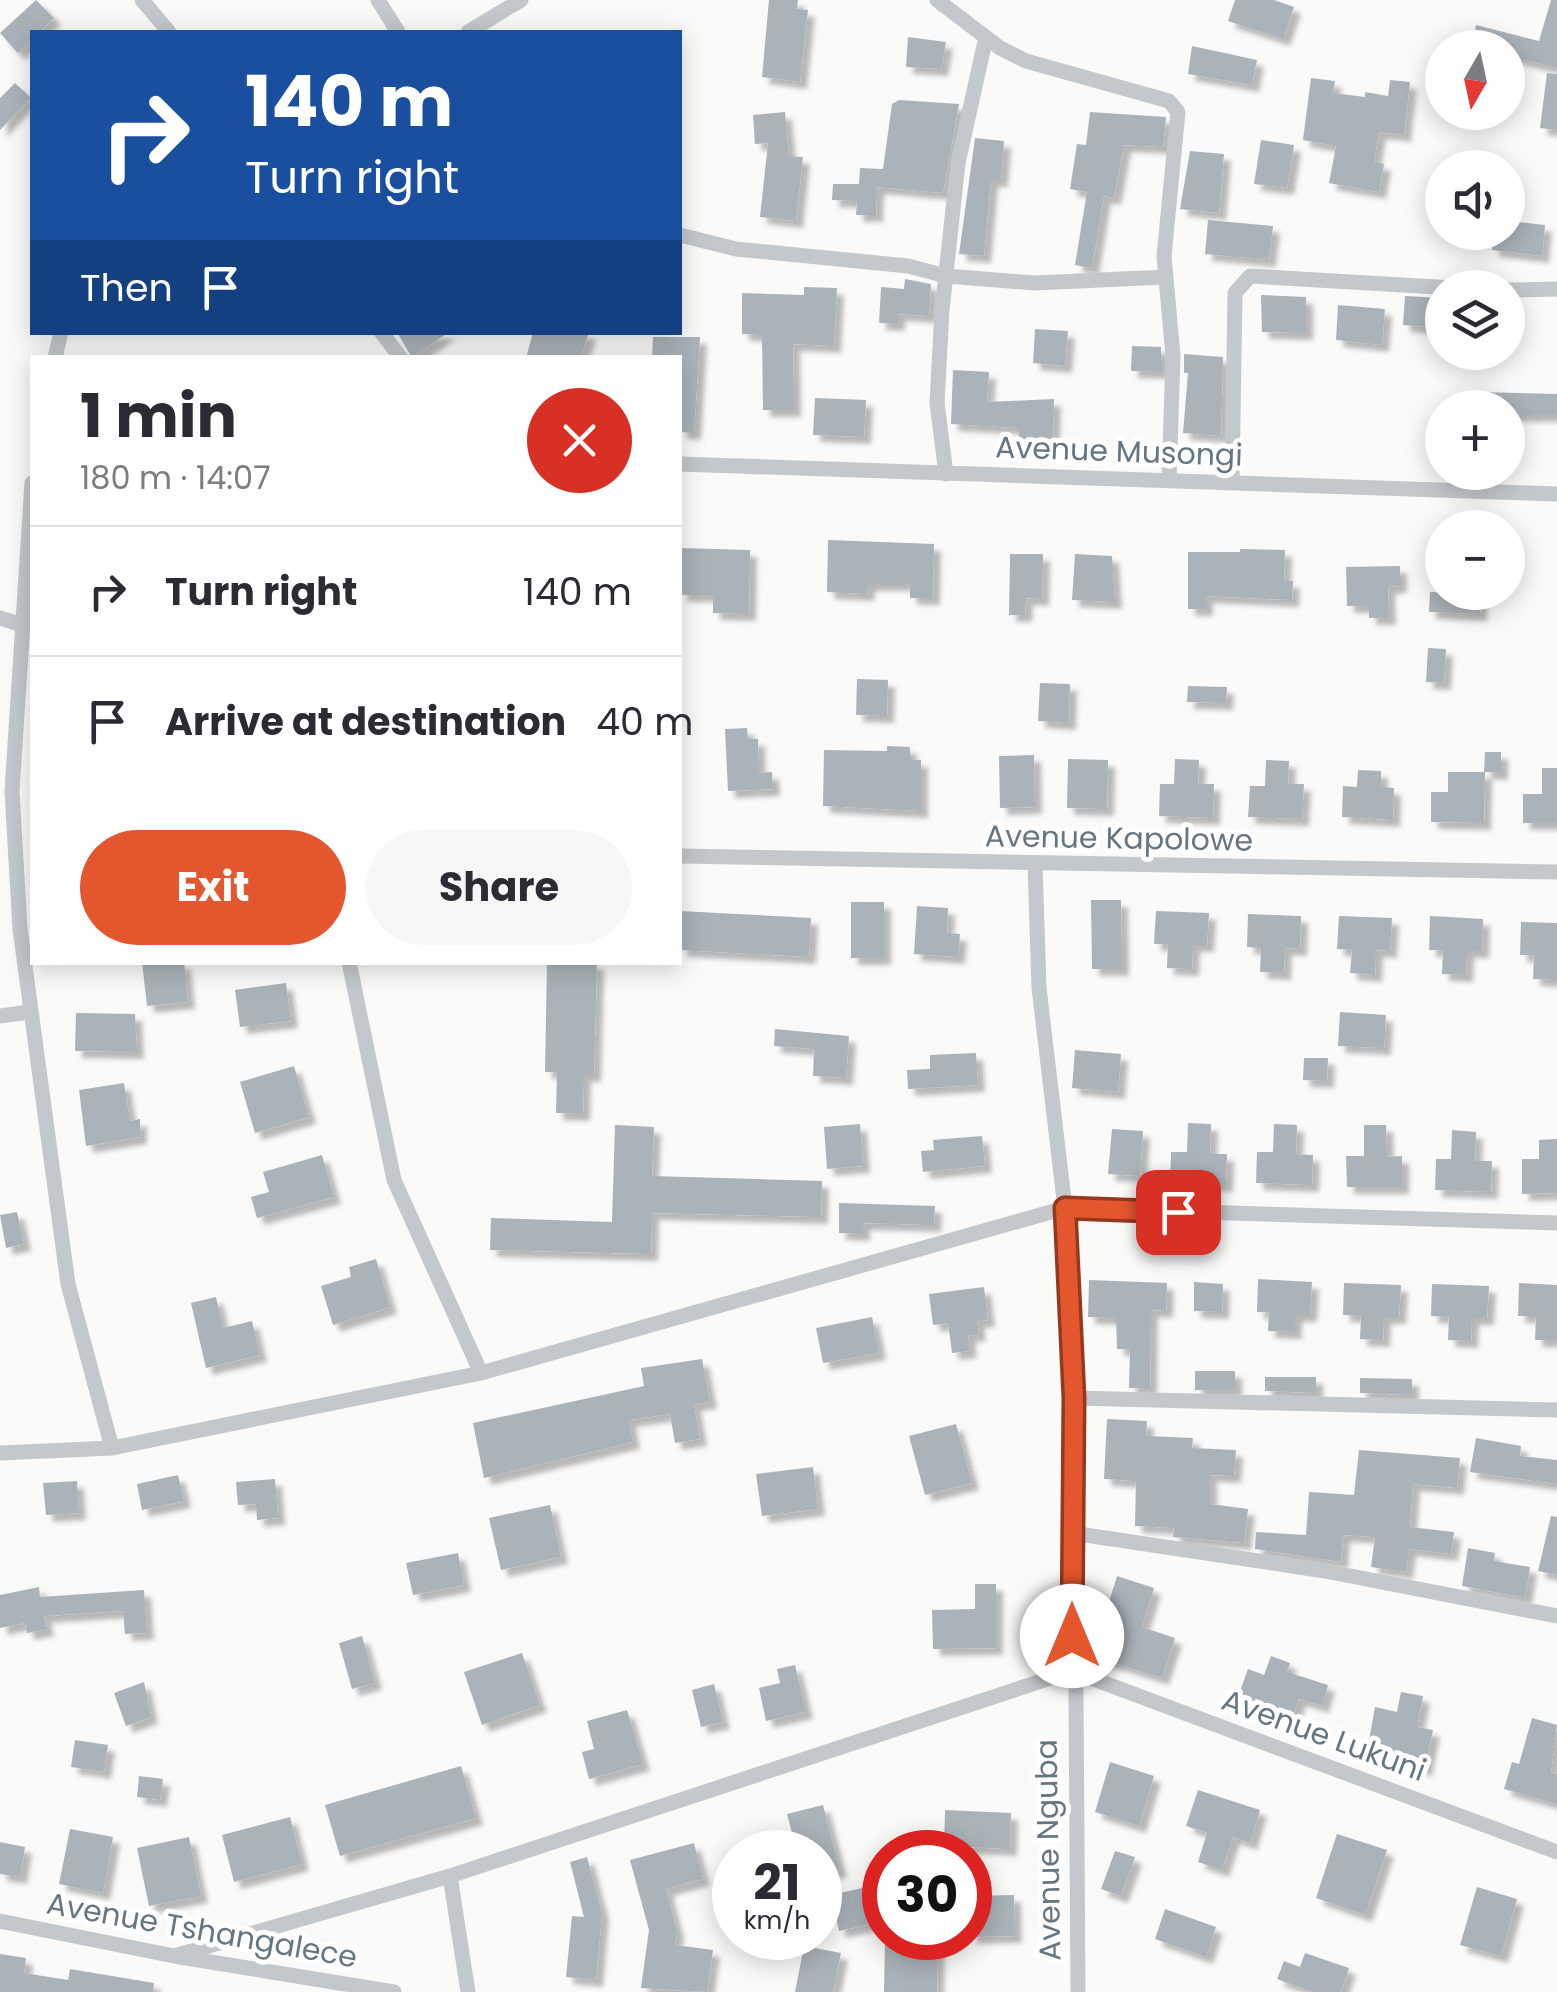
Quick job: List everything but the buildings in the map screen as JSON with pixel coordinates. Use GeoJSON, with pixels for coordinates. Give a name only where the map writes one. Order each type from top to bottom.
{"type":"FeatureCollection","features":[{"type":"Feature","properties":{"kind":"street"},"geometry":{"type":"LineString","coordinates":[[142,0],[168,30]]}},
{"type":"Feature","properties":{"kind":"street"},"geometry":{"type":"LineString","coordinates":[[378,0],[397,30]]}},
{"type":"Feature","properties":{"kind":"street"},"geometry":{"type":"LineString","coordinates":[[471,30],[521,0]]}},
{"type":"Feature","properties":{"kind":"street"},"geometry":{"type":"LineString","coordinates":[[937,0],[986,38],[1026,61],[1139,91],[1169,102],[1178,112],[1164,256],[1173,356],[1168,480]]}},
{"type":"Feature","properties":{"kind":"street"},"geometry":{"type":"LineString","coordinates":[[946,474],[938,403],[946,276],[958,163],[986,38]]}},
{"type":"Feature","properties":{"kind":"street"},"geometry":{"type":"LineString","coordinates":[[682,236],[736,249],[908,266],[946,276],[1035,283],[1166,277]]}},
{"type":"Feature","properties":{"kind":"street"},"geometry":{"type":"LineString","coordinates":[[1232,481],[1236,292],[1242,282],[1250,276],[1425,286]]}},
{"type":"Feature","properties":{"kind":"street"},"geometry":{"type":"LineString","coordinates":[[1525,290],[1557,289]]}},
{"type":"Feature","properties":{"kind":"street"},"geometry":{"type":"LineString","coordinates":[[382,335],[398,355]]}},
{"type":"Feature","properties":{"kind":"street","name":"Avenue Musongi"},"geometry":{"type":"LineString","coordinates":[[682,464],[796,464],[946,474],[1557,494]]}},
{"type":"Feature","properties":{"kind":"street"},"geometry":{"type":"LineString","coordinates":[[30,511],[12,791],[29,1012],[68,1284],[112,1448]]}},
{"type":"Feature","properties":{"kind":"street"},"geometry":{"type":"LineString","coordinates":[[0,618],[22,625]]}},
{"type":"Feature","properties":{"kind":"street","name":"Avenue Kapolowe"},"geometry":{"type":"LineString","coordinates":[[682,856],[1557,872]]}},
{"type":"Feature","properties":{"kind":"street","name":"Avenue Nguba"},"geometry":{"type":"LineString","coordinates":[[1035,864],[1039,988],[1065,1208],[1074,1398],[1072,1671],[1078,1992]]}},
{"type":"Feature","properties":{"kind":"street"},"geometry":{"type":"LineString","coordinates":[[349,965],[394,1180],[481,1373]]}},
{"type":"Feature","properties":{"kind":"street"},"geometry":{"type":"LineString","coordinates":[[0,1016],[29,1012]]}},
{"type":"Feature","properties":{"kind":"street"},"geometry":{"type":"LineString","coordinates":[[0,1453],[112,1448],[481,1373],[1065,1208],[1557,1223]]}},
{"type":"Feature","properties":{"kind":"street"},"geometry":{"type":"LineString","coordinates":[[1074,1398],[1557,1410]]}},
{"type":"Feature","properties":{"kind":"street"},"geometry":{"type":"LineString","coordinates":[[1072,1534],[1325,1571],[1557,1616]]}},
{"type":"Feature","properties":{"kind":"street"},"geometry":{"type":"LineString","coordinates":[[174,1956],[450,1876],[1072,1671]]}},
{"type":"Feature","properties":{"kind":"street","name":"Avenue Lukuni"},"geometry":{"type":"LineString","coordinates":[[1072,1671],[1557,1852]]}},
{"type":"Feature","properties":{"kind":"street"},"geometry":{"type":"LineString","coordinates":[[450,1876],[468,1992]]}},
{"type":"Feature","properties":{"kind":"street","name":"Avenue Tshangalece"},"geometry":{"type":"LineString","coordinates":[[0,1921],[174,1956],[394,1992]]}},
{"type":"Feature","properties":{"kind":"route"},"geometry":{"type":"LineString","coordinates":[[1072,1636],[1074,1398],[1065,1208],[1178,1212]]}}]}
